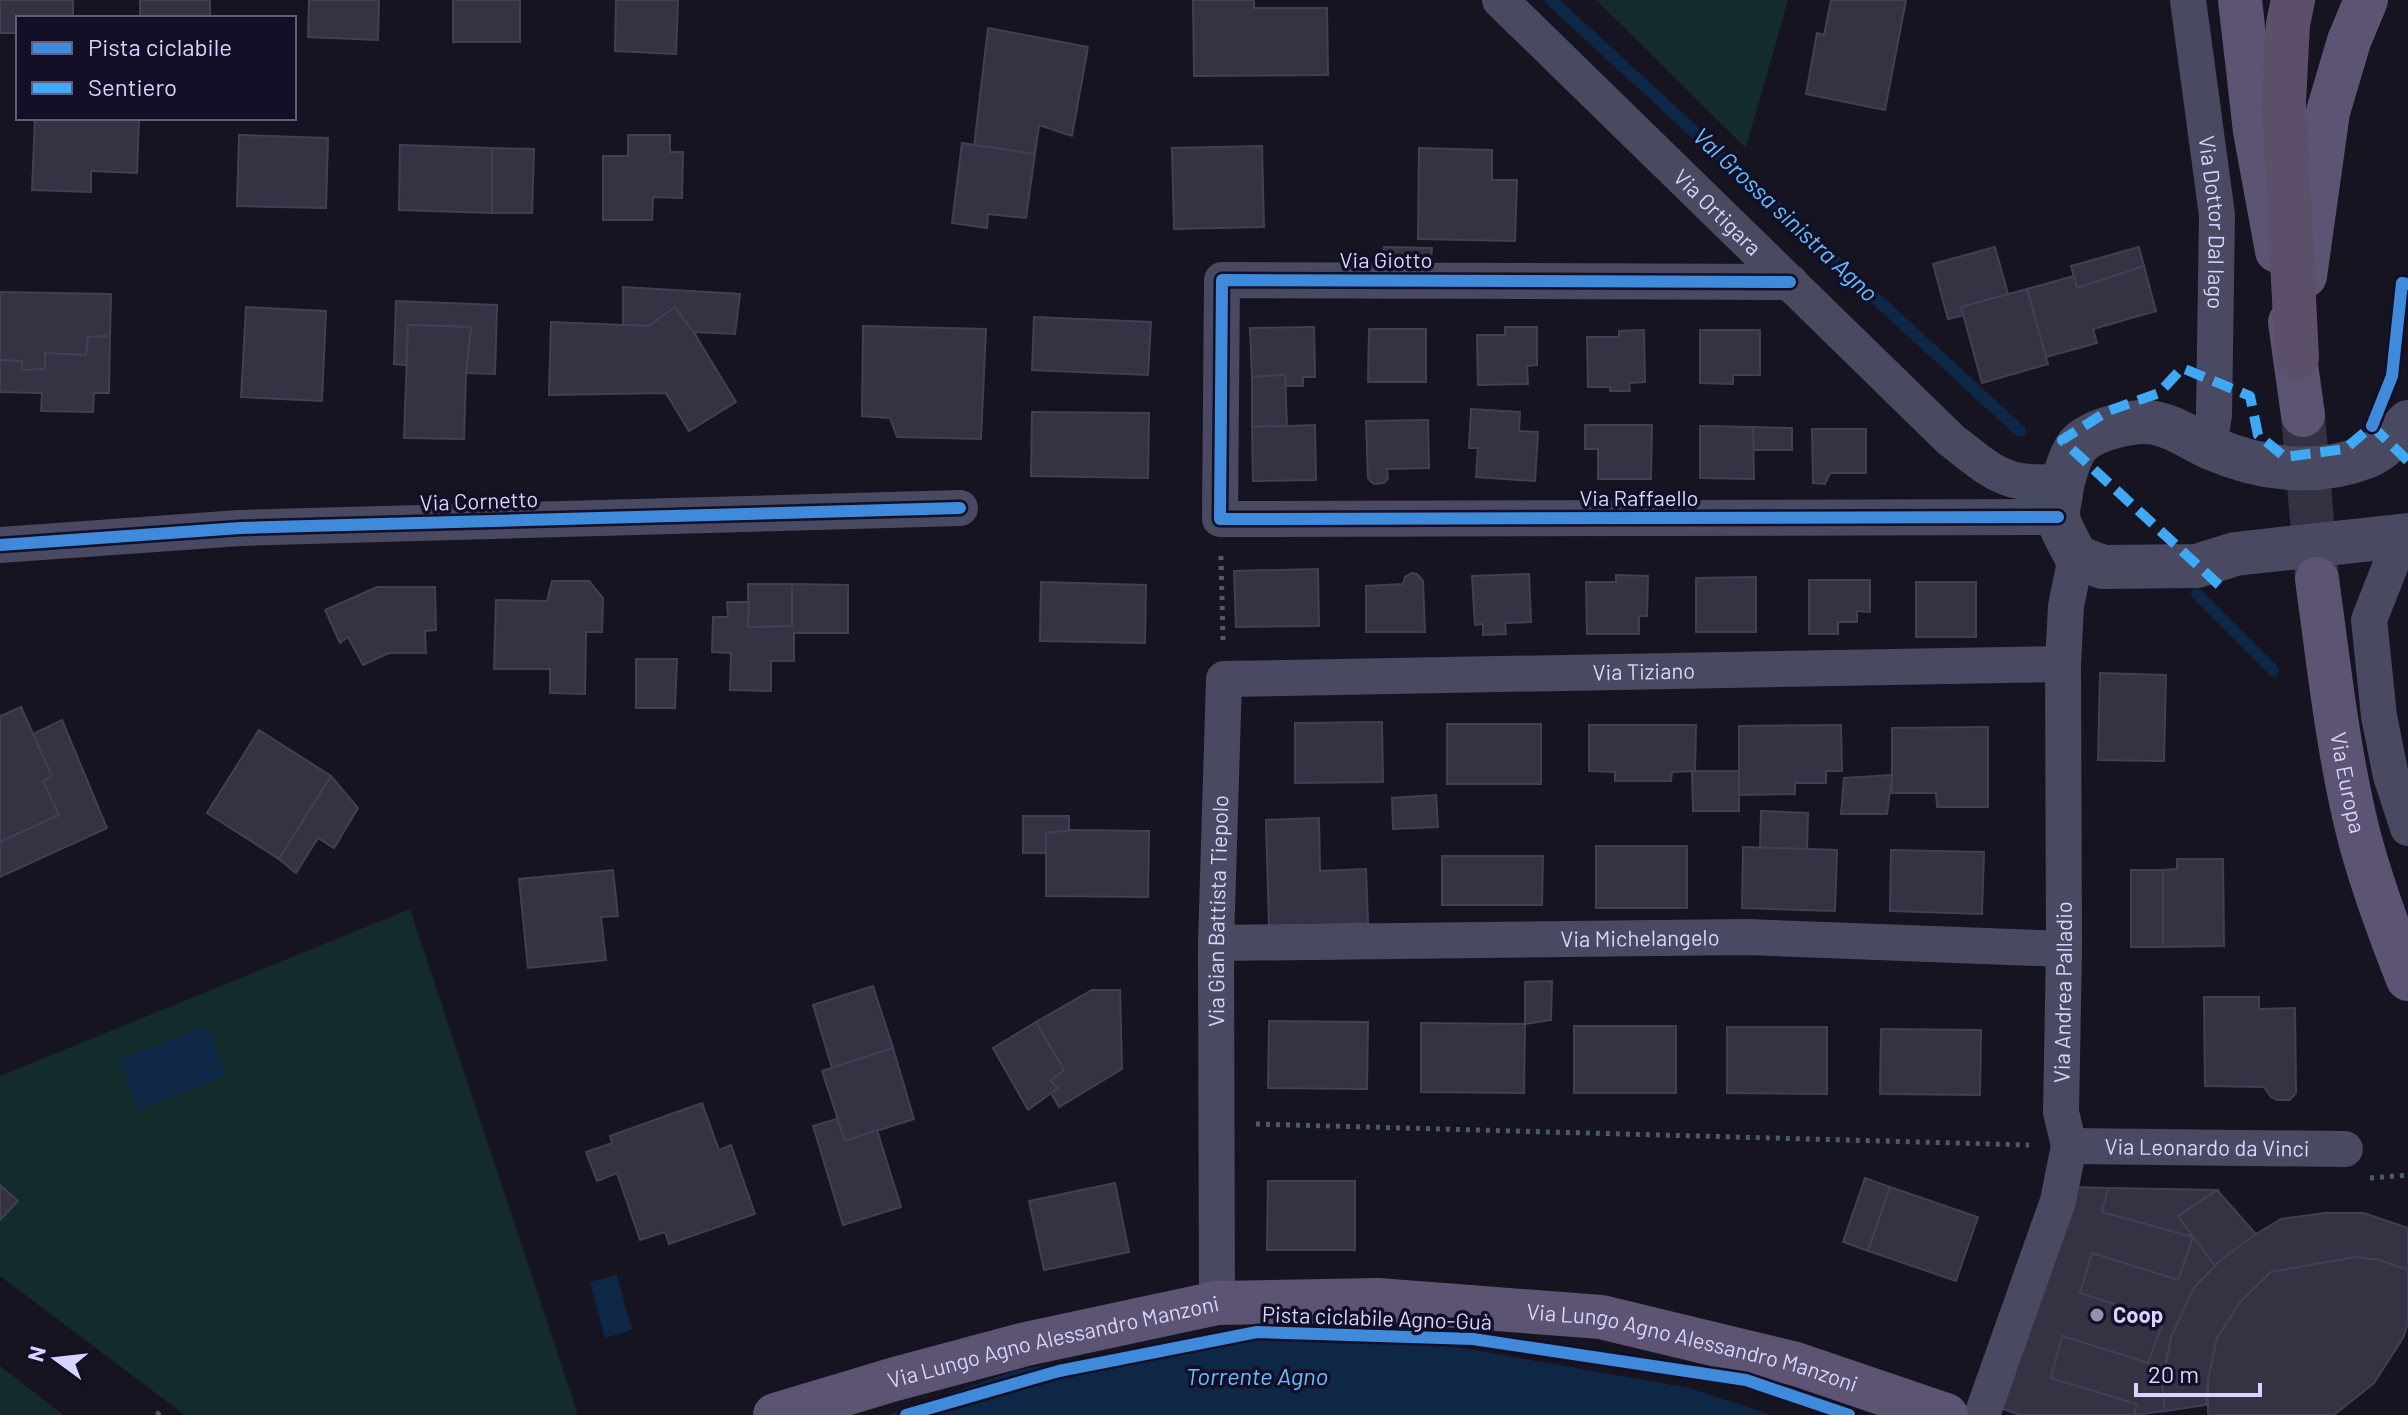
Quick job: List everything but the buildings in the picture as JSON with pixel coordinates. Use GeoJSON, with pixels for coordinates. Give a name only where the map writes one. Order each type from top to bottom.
{"type":"FeatureCollection","features":[{"type":"Feature","properties":{"kind":"highway"},"geometry":{"type":"LineString","coordinates":[[2293,0],[2288,24],[2284,103],[2297,358]]}},
{"type":"Feature","properties":{"kind":"main road"},"geometry":{"type":"LineString","coordinates":[[2240,0],[2255,131],[2297,358],[2303,415]]}},
{"type":"Feature","properties":{"kind":"main road"},"geometry":{"type":"LineString","coordinates":[[2297,358],[2309,235],[2328,112],[2349,41],[2366,0]]}},
{"type":"Feature","properties":{"kind":"main road","name":"Via Europa"},"geometry":{"type":"LineString","coordinates":[[2317,579],[2335,718],[2360,839],[2408,979]]}},
{"type":"Feature","properties":{"kind":"main road","name":"Via Lungo Agno Alessandro Manzoni"},"geometry":{"type":"LineString","coordinates":[[775,1415],[1026,1344],[1217,1303],[1378,1300],[1601,1317],[1796,1364],[1946,1415]]}},
{"type":"Feature","properties":{"kind":"street","name":"Via Ortigara"},"geometry":{"type":"LineString","coordinates":[[1500,0],[1951,440],[1987,467],[2010,479],[2027,482],[2060,500]]}},
{"type":"Feature","properties":{"kind":"street","name":"Via Dottor Dal lago"},"geometry":{"type":"LineString","coordinates":[[2188,0],[2217,215],[2214,415],[2209,447]]}},
{"type":"Feature","properties":{"kind":"street","name":"Via Giotto"},"geometry":{"type":"LineString","coordinates":[[1220,519],[1222,280],[1790,282]]}},
{"type":"Feature","properties":{"kind":"street"},"geometry":{"type":"LineString","coordinates":[[2408,422],[2389,443],[2367,456],[2331,466],[2291,468],[2264,466],[2209,447],[2153,422],[2125,424],[2099,431],[2078,444],[2060,500],[2076,557],[2103,567],[2197,566],[2235,554],[2405,536],[2369,620],[2379,716],[2399,778],[2408,828]]}},
{"type":"Feature","properties":{"kind":"street","name":"Via Raffaello"},"geometry":{"type":"LineString","coordinates":[[1220,519],[2060,500]]}},
{"type":"Feature","properties":{"kind":"street","name":"Via Cornetto"},"geometry":{"type":"LineString","coordinates":[[0,545],[240,528],[960,508]]}},
{"type":"Feature","properties":{"kind":"street","name":"Via Andrea Palladio"},"geometry":{"type":"LineString","coordinates":[[1982,1415],[2058,1201],[2069,1146],[2061,1112],[2063,664],[2066,606],[2076,557]]}},
{"type":"Feature","properties":{"kind":"street","name":"Via Tiziano"},"geometry":{"type":"LineString","coordinates":[[1224,679],[2063,664]]}},
{"type":"Feature","properties":{"kind":"street","name":"Via Gian Battista Tiepolo"},"geometry":{"type":"LineString","coordinates":[[1217,1303],[1216,943],[1224,679]]}},
{"type":"Feature","properties":{"kind":"street","name":"Via Michelangelo"},"geometry":{"type":"LineString","coordinates":[[1216,943],[1747,937],[2064,949]]}},
{"type":"Feature","properties":{"kind":"street","name":"Via Leonardo da Vinci"},"geometry":{"type":"LineString","coordinates":[[2069,1146],[2345,1149]]}},
{"type":"Feature","properties":{"kind":"path"},"geometry":{"type":"LineString","coordinates":[[1220,519],[1224,679]]}},
{"type":"Feature","properties":{"kind":"path"},"geometry":{"type":"LineString","coordinates":[[1255,1124],[2069,1146]]}},
{"type":"Feature","properties":{"kind":"path"},"geometry":{"type":"LineString","coordinates":[[157,1415],[162,1409]]}},
{"type":"Feature","properties":{"kind":"green space"},"geometry":{"type":"Polygon","coordinates":[[[1596,0],[1788,0],[1746,148],[1596,0]]]}},
{"type":"Feature","properties":{"kind":"green space"},"geometry":{"type":"Polygon","coordinates":[[[410,909],[578,1415],[185,1415],[0,1276],[0,1076],[410,909]]]}},
{"type":"Feature","properties":{"kind":"green space"},"geometry":{"type":"Polygon","coordinates":[[[0,1366],[63,1415],[0,1415],[0,1366]]]}},
{"type":"Feature","properties":{"kind":"water"},"geometry":{"type":"Polygon","coordinates":[[[207,1026],[226,1076],[138,1110],[119,1060],[207,1026]]]}},
{"type":"Feature","properties":{"kind":"water"},"geometry":{"type":"Polygon","coordinates":[[[617,1275],[632,1330],[605,1338],[590,1282],[617,1275]]]}},
{"type":"Feature","properties":{"kind":"water","name":"Torrente Agno"},"geometry":{"type":"Polygon","coordinates":[[[1227,1337],[1410,1339],[1689,1388],[1772,1415],[887,1415],[1017,1370],[1227,1337]]]}},
{"type":"Feature","properties":{"kind":"waterway","name":"Val Grossa sinistra Agno"},"geometry":{"type":"LineString","coordinates":[[1551,0],[2020,431]]}},
{"type":"Feature","properties":{"kind":"waterway","name":"Val Grossa sinistra Agno"},"geometry":{"type":"LineString","coordinates":[[2197,594],[2273,670]]}},
{"type":"Feature","properties":{"kind":"tunnel"},"geometry":{"type":"LineString","coordinates":[[2303,415],[2317,579]]}},
{"type":"Feature","properties":{"kind":"marked path"},"geometry":{"type":"LineString","coordinates":[[2219,585],[2062,440],[2108,411],[2159,393],[2182,368],[2250,396],[2258,435],[2285,457],[2345,449],[2372,426],[2408,461]]}},
{"type":"Feature","properties":{"kind":"cycle path"},"geometry":{"type":"LineString","coordinates":[[1790,282],[1222,280],[1220,519],[2058,517]]}},
{"type":"Feature","properties":{"kind":"cycle path"},"geometry":{"type":"LineString","coordinates":[[2372,426],[2392,376],[2402,283],[2408,284]]}},
{"type":"Feature","properties":{"kind":"cycle path"},"geometry":{"type":"LineString","coordinates":[[0,545],[240,528],[960,508]]}},
{"type":"Feature","properties":{"kind":"cycle path","name":"Pista ciclabile Agno-Guà"},"geometry":{"type":"LineString","coordinates":[[906,1415],[1059,1371],[1257,1332],[1473,1339],[1746,1380],[1849,1415]]}},
{"type":"Feature","properties":{"kind":"place","name":"Coop"},"geometry":{"type":"Point","coordinates":[2097,1315]}}]}
